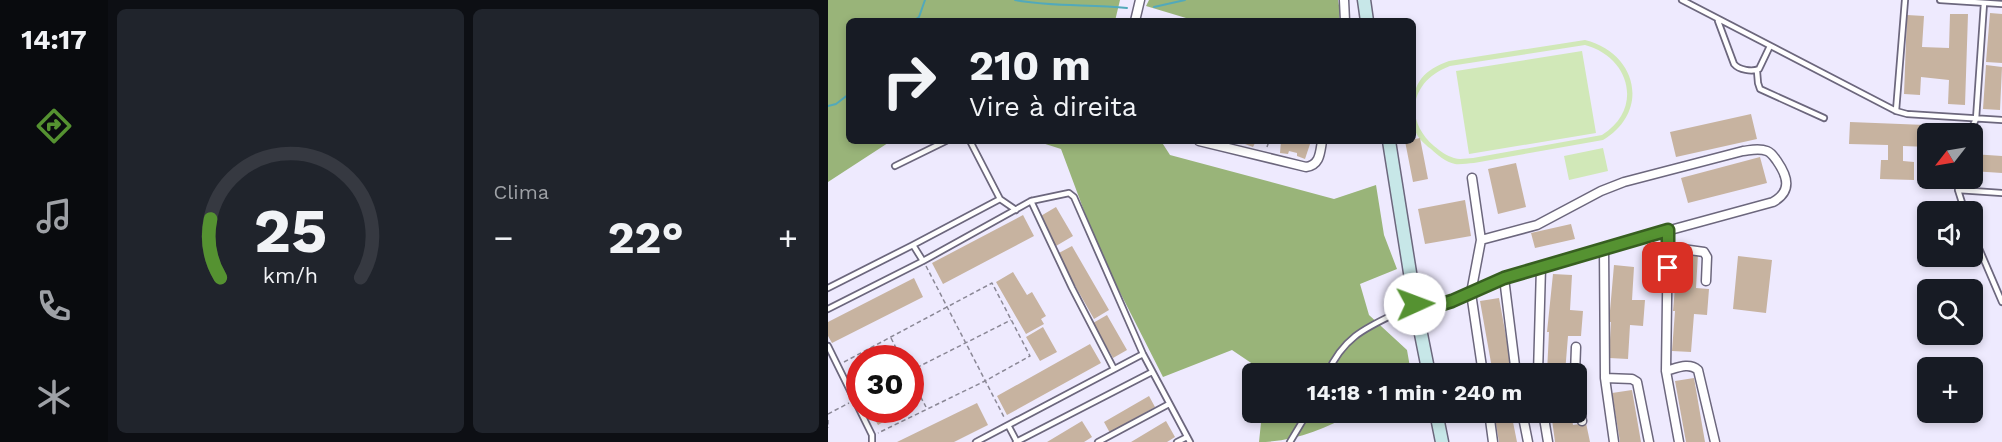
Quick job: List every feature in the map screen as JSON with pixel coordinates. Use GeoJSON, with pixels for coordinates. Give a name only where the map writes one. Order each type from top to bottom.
{"type":"FeatureCollection","features":[{"type":"Feature","properties":{"kind":"main road"},"geometry":{"type":"LineString","coordinates":[[1364,0],[1367,18]]}},
{"type":"Feature","properties":{"kind":"main road"},"geometry":{"type":"LineString","coordinates":[[1389,144],[1427,363]]}},
{"type":"Feature","properties":{"kind":"main road"},"geometry":{"type":"LineString","coordinates":[[1438,423],[1442,442]]}},
{"type":"Feature","properties":{"kind":"street"},"geometry":{"type":"LineString","coordinates":[[1136,18],[1140,0]]}},
{"type":"Feature","properties":{"kind":"street"},"geometry":{"type":"LineString","coordinates":[[1344,0],[1345,18]]}},
{"type":"Feature","properties":{"kind":"street"},"geometry":{"type":"LineString","coordinates":[[1221,144],[1308,167],[1318,160],[1321,144]]}},
{"type":"Feature","properties":{"kind":"street"},"geometry":{"type":"LineString","coordinates":[[1415,304],[1439,305],[1504,278],[1773,202],[1785,191],[1788,181],[1784,171],[1770,152],[1758,148],[1624,182],[1537,225],[1481,240]]}},
{"type":"Feature","properties":{"kind":"street"},"geometry":{"type":"LineString","coordinates":[[1472,178],[1481,240],[1471,293],[1481,363]]}},
{"type":"Feature","properties":{"kind":"street"},"geometry":{"type":"LineString","coordinates":[[1668,230],[1665,371],[1679,442]]}},
{"type":"Feature","properties":{"kind":"street"},"geometry":{"type":"LineString","coordinates":[[1604,248],[1605,378],[1614,442]]}},
{"type":"Feature","properties":{"kind":"street"},"geometry":{"type":"LineString","coordinates":[[1668,248],[1704,252],[1707,256],[1706,280]]}},
{"type":"Feature","properties":{"kind":"street"},"geometry":{"type":"LineString","coordinates":[[1538,363],[1540,267]]}},
{"type":"Feature","properties":{"kind":"street"},"geometry":{"type":"LineString","coordinates":[[1504,278],[1515,363]]}},
{"type":"Feature","properties":{"kind":"street"},"geometry":{"type":"LineString","coordinates":[[1575,363],[1576,347]]}},
{"type":"Feature","properties":{"kind":"street"},"geometry":{"type":"LineString","coordinates":[[1665,371],[1689,366],[1698,370],[1715,442]]}},
{"type":"Feature","properties":{"kind":"street"},"geometry":{"type":"LineString","coordinates":[[1605,378],[1632,379],[1637,382],[1649,442]]}},
{"type":"Feature","properties":{"kind":"street"},"geometry":{"type":"LineString","coordinates":[[1490,423],[1493,442]]}},
{"type":"Feature","properties":{"kind":"street"},"geometry":{"type":"LineString","coordinates":[[1524,423],[1528,442]]}},
{"type":"Feature","properties":{"kind":"street"},"geometry":{"type":"LineString","coordinates":[[1545,423],[1548,442]]}},
{"type":"Feature","properties":{"kind":"lane"},"geometry":{"type":"LineString","coordinates":[[1682,0],[1896,111],[1908,114],[2002,120]]}},
{"type":"Feature","properties":{"kind":"lane"},"geometry":{"type":"LineString","coordinates":[[1896,111],[1905,0]]}},
{"type":"Feature","properties":{"kind":"lane"},"geometry":{"type":"LineString","coordinates":[[1940,0],[2002,4]]}},
{"type":"Feature","properties":{"kind":"lane"},"geometry":{"type":"LineString","coordinates":[[1974,123],[1984,3]]}},
{"type":"Feature","properties":{"kind":"lane"},"geometry":{"type":"LineString","coordinates":[[1718,20],[1736,66],[1757,70]]}},
{"type":"Feature","properties":{"kind":"lane"},"geometry":{"type":"LineString","coordinates":[[1770,46],[1757,70],[1760,89],[1824,118]]}},
{"type":"Feature","properties":{"kind":"lane"},"geometry":{"type":"LineString","coordinates":[[895,166],[940,144]]}},
{"type":"Feature","properties":{"kind":"lane"},"geometry":{"type":"LineString","coordinates":[[972,144],[1000,199],[1016,210]]}},
{"type":"Feature","properties":{"kind":"lane"},"geometry":{"type":"LineString","coordinates":[[1962,201],[1958,190],[2002,193]]}},
{"type":"Feature","properties":{"kind":"lane"},"geometry":{"type":"LineString","coordinates":[[828,309],[923,261],[1031,201],[1072,194],[1143,354],[1188,439],[1177,442]]}},
{"type":"Feature","properties":{"kind":"lane"},"geometry":{"type":"LineString","coordinates":[[828,288],[1000,199]]}},
{"type":"Feature","properties":{"kind":"lane"},"geometry":{"type":"LineString","coordinates":[[1031,201],[1114,369]]}},
{"type":"Feature","properties":{"kind":"lane"},"geometry":{"type":"LineString","coordinates":[[913,245],[923,261]]}},
{"type":"Feature","properties":{"kind":"lane"},"geometry":{"type":"LineString","coordinates":[[1983,258],[2002,302]]}},
{"type":"Feature","properties":{"kind":"lane"},"geometry":{"type":"LineString","coordinates":[[1332,363],[1354,335],[1415,304]]}},
{"type":"Feature","properties":{"kind":"lane"},"geometry":{"type":"LineString","coordinates":[[828,346],[846,382]]}},
{"type":"Feature","properties":{"kind":"lane"},"geometry":{"type":"LineString","coordinates":[[976,442],[1143,354]]}},
{"type":"Feature","properties":{"kind":"lane"},"geometry":{"type":"LineString","coordinates":[[1008,425],[1017,442],[1152,372]]}},
{"type":"Feature","properties":{"kind":"lane"},"geometry":{"type":"LineString","coordinates":[[1098,442],[1169,404]]}},
{"type":"Feature","properties":{"kind":"lane"},"geometry":{"type":"LineString","coordinates":[[866,423],[872,435],[872,442]]}},
{"type":"Feature","properties":{"kind":"lane"},"geometry":{"type":"LineString","coordinates":[[1290,442],[1301,423]]}},
{"type":"Feature","properties":{"kind":"lane"},"geometry":{"type":"LineString","coordinates":[[1109,436],[1112,442]]}},
{"type":"Feature","properties":{"kind":"path"},"geometry":{"type":"LineString","coordinates":[[923,261],[1008,425]]}},
{"type":"Feature","properties":{"kind":"path"},"geometry":{"type":"LineString","coordinates":[[874,345],[992,283],[1030,356],[985,381],[924,410]]}},
{"type":"Feature","properties":{"kind":"path"},"geometry":{"type":"LineString","coordinates":[[924,364],[1012,320]]}},
{"type":"Feature","properties":{"kind":"path"},"geometry":{"type":"LineString","coordinates":[[890,337],[894,345]]}},
{"type":"Feature","properties":{"kind":"path"},"geometry":{"type":"LineString","coordinates":[[837,365],[846,360]]}},
{"type":"Feature","properties":{"kind":"path"},"geometry":{"type":"LineString","coordinates":[[924,403],[927,408]]}},
{"type":"Feature","properties":{"kind":"path"},"geometry":{"type":"LineString","coordinates":[[828,414],[846,405]]}},
{"type":"Feature","properties":{"kind":"path"},"geometry":{"type":"LineString","coordinates":[[828,420],[828,428]]}},
{"type":"Feature","properties":{"kind":"path"},"geometry":{"type":"LineString","coordinates":[[872,435],[897,423]]}},
{"type":"Feature","properties":{"kind":"green space"},"geometry":{"type":"Polygon","coordinates":[[[828,0],[1120,0],[1116,18],[846,18],[846,144],[886,144],[828,182],[828,0]]]}},
{"type":"Feature","properties":{"kind":"green space"},"geometry":{"type":"Polygon","coordinates":[[[1149,0],[1338,0],[1340,11],[1339,18],[1186,18],[1146,6],[1149,0]]]}},
{"type":"Feature","properties":{"kind":"green space"},"geometry":{"type":"Polygon","coordinates":[[[1585,40],[1603,47],[1616,57],[1626,70],[1632,84],[1632,99],[1628,114],[1618,128],[1603,140],[1474,163],[1455,164],[1436,154],[1421,140],[1416,132],[1416,116],[1424,135],[1446,155],[1459,159],[1473,158],[1602,135],[1615,124],[1623,112],[1627,98],[1626,85],[1613,60],[1585,45],[1450,66],[1427,80],[1416,101],[1416,89],[1422,78],[1449,61],[1585,40]]]}},
{"type":"Feature","properties":{"kind":"green space"},"geometry":{"type":"Polygon","coordinates":[[[1582,51],[1596,133],[1469,154],[1456,71],[1582,51]]]}},
{"type":"Feature","properties":{"kind":"green space"},"geometry":{"type":"Polygon","coordinates":[[[1045,144],[1163,144],[1170,155],[1334,199],[1376,185],[1384,235],[1397,269],[1360,284],[1369,315],[1407,350],[1409,363],[1251,363],[1232,350],[1163,377],[1099,251],[1061,149],[1045,144]]]}},
{"type":"Feature","properties":{"kind":"green space"},"geometry":{"type":"Polygon","coordinates":[[[1603,148],[1608,171],[1569,180],[1564,156],[1603,148]]]}},
{"type":"Feature","properties":{"kind":"green space"},"geometry":{"type":"Polygon","coordinates":[[[1261,423],[1333,423],[1297,437],[1259,442],[1261,423]]]}},
{"type":"Feature","properties":{"kind":"building"},"geometry":{"type":"Polygon","coordinates":[[[1990,13],[2002,14],[2002,63],[1986,62],[1990,13]]]}},
{"type":"Feature","properties":{"kind":"building"},"geometry":{"type":"Polygon","coordinates":[[[1950,14],[1968,14],[1965,105],[1948,104],[1949,80],[1921,77],[1920,95],[1904,94],[1907,15],[1924,16],[1922,47],[1949,48],[1950,14]]]}},
{"type":"Feature","properties":{"kind":"building"},"geometry":{"type":"Polygon","coordinates":[[[1986,65],[2002,67],[2000,110],[1983,109],[1986,65]]]}},
{"type":"Feature","properties":{"kind":"building"},"geometry":{"type":"Polygon","coordinates":[[[1751,114],[1757,139],[1676,157],[1670,132],[1751,114]]]}},
{"type":"Feature","properties":{"kind":"building"},"geometry":{"type":"Polygon","coordinates":[[[1850,122],[1917,125],[1917,147],[1903,146],[1903,161],[1914,162],[1914,180],[1880,179],[1881,160],[1888,160],[1888,145],[1849,144],[1850,122]]]}},
{"type":"Feature","properties":{"kind":"building"},"geometry":{"type":"Polygon","coordinates":[[[1420,138],[1428,179],[1413,182],[1406,144],[1416,144],[1416,139],[1420,138]]]}},
{"type":"Feature","properties":{"kind":"building"},"geometry":{"type":"Polygon","coordinates":[[[1281,144],[1310,144],[1305,159],[1289,151],[1288,154],[1280,153],[1281,144]]]}},
{"type":"Feature","properties":{"kind":"building"},"geometry":{"type":"Polygon","coordinates":[[[1983,155],[2002,156],[2002,173],[1983,172],[1983,155]]]}},
{"type":"Feature","properties":{"kind":"building"},"geometry":{"type":"Polygon","coordinates":[[[1760,157],[1767,183],[1688,203],[1681,178],[1760,157]]]}},
{"type":"Feature","properties":{"kind":"building"},"geometry":{"type":"Polygon","coordinates":[[[1516,163],[1526,207],[1498,214],[1488,169],[1516,163]]]}},
{"type":"Feature","properties":{"kind":"building"},"geometry":{"type":"Polygon","coordinates":[[[1465,200],[1471,236],[1425,244],[1418,209],[1465,200]]]}},
{"type":"Feature","properties":{"kind":"building"},"geometry":{"type":"Polygon","coordinates":[[[1056,207],[1073,236],[1056,246],[1039,217],[1056,207]]]}},
{"type":"Feature","properties":{"kind":"building"},"geometry":{"type":"Polygon","coordinates":[[[1023,215],[1034,236],[943,284],[932,263],[1023,215]]]}},
{"type":"Feature","properties":{"kind":"building"},"geometry":{"type":"Polygon","coordinates":[[[1571,224],[1575,239],[1535,248],[1531,233],[1571,224]]]}},
{"type":"Feature","properties":{"kind":"building"},"geometry":{"type":"Polygon","coordinates":[[[1072,246],[1109,310],[1094,319],[1057,254],[1072,246]]]}},
{"type":"Feature","properties":{"kind":"building"},"geometry":{"type":"Polygon","coordinates":[[[1678,252],[1698,254],[1696,288],[1709,289],[1707,315],[1694,314],[1691,352],[1672,351],[1678,252]]]}},
{"type":"Feature","properties":{"kind":"building"},"geometry":{"type":"Polygon","coordinates":[[[1738,256],[1772,260],[1766,313],[1733,309],[1738,256]]]}},
{"type":"Feature","properties":{"kind":"building"},"geometry":{"type":"Polygon","coordinates":[[[1614,265],[1634,267],[1632,300],[1645,300],[1643,326],[1630,325],[1628,359],[1609,358],[1611,322],[1609,322],[1614,265]]]}},
{"type":"Feature","properties":{"kind":"building"},"geometry":{"type":"Polygon","coordinates":[[[1013,272],[1027,295],[1032,292],[1046,316],[1041,319],[1044,324],[1026,334],[996,282],[1013,272]]]}},
{"type":"Feature","properties":{"kind":"building"},"geometry":{"type":"Polygon","coordinates":[[[1553,274],[1572,275],[1570,310],[1583,311],[1581,336],[1568,336],[1566,363],[1547,363],[1549,332],[1547,332],[1553,274]]]}},
{"type":"Feature","properties":{"kind":"building"},"geometry":{"type":"Polygon","coordinates":[[[914,278],[923,297],[832,343],[828,336],[828,322],[914,278]]]}},
{"type":"Feature","properties":{"kind":"building"},"geometry":{"type":"Polygon","coordinates":[[[1499,298],[1511,363],[1491,363],[1480,301],[1499,298]]]}},
{"type":"Feature","properties":{"kind":"building"},"geometry":{"type":"Polygon","coordinates":[[[1107,315],[1127,350],[1113,358],[1093,323],[1107,315]]]}},
{"type":"Feature","properties":{"kind":"building"},"geometry":{"type":"Polygon","coordinates":[[[1043,327],[1057,352],[1040,361],[1026,337],[1043,327]]]}},
{"type":"Feature","properties":{"kind":"building"},"geometry":{"type":"Polygon","coordinates":[[[1090,344],[1101,363],[1007,415],[997,396],[1090,344]]]}},
{"type":"Feature","properties":{"kind":"building"},"geometry":{"type":"Polygon","coordinates":[[[1694,378],[1705,442],[1686,442],[1675,381],[1694,378]]]}},
{"type":"Feature","properties":{"kind":"building"},"geometry":{"type":"Polygon","coordinates":[[[1632,390],[1641,442],[1620,442],[1612,393],[1632,390]]]}},
{"type":"Feature","properties":{"kind":"building"},"geometry":{"type":"Polygon","coordinates":[[[1149,396],[1155,407],[1110,433],[1104,422],[1149,396]]]}},
{"type":"Feature","properties":{"kind":"building"},"geometry":{"type":"Polygon","coordinates":[[[977,403],[988,425],[954,442],[897,442],[977,403]]]}},
{"type":"Feature","properties":{"kind":"building"},"geometry":{"type":"Polygon","coordinates":[[[1082,421],[1092,437],[1084,442],[1047,442],[1082,421]]]}},
{"type":"Feature","properties":{"kind":"building"},"geometry":{"type":"Polygon","coordinates":[[[1166,421],[1175,437],[1167,442],[1131,442],[1166,421]]]}},
{"type":"Feature","properties":{"kind":"building"},"geometry":{"type":"Polygon","coordinates":[[[1496,423],[1513,423],[1517,442],[1499,442],[1496,423]]]}},
{"type":"Feature","properties":{"kind":"building"},"geometry":{"type":"Polygon","coordinates":[[[1552,423],[1573,423],[1573,425],[1586,423],[1590,442],[1555,442],[1552,423]]]}},
{"type":"Feature","properties":{"kind":"waterway"},"geometry":{"type":"LineString","coordinates":[[918,18],[925,0]]}},
{"type":"Feature","properties":{"kind":"waterway"},"geometry":{"type":"LineString","coordinates":[[1015,0],[1043,4],[1127,8]]}},
{"type":"Feature","properties":{"kind":"waterway"},"geometry":{"type":"LineString","coordinates":[[1154,7],[1185,0]]}},
{"type":"Feature","properties":{"kind":"waterway"},"geometry":{"type":"LineString","coordinates":[[828,106],[836,104],[846,96]]}},
{"type":"Feature","properties":{"kind":"route"},"geometry":{"type":"LineString","coordinates":[[1415,304],[1439,305],[1504,278],[1668,230],[1668,268]]}}]}
